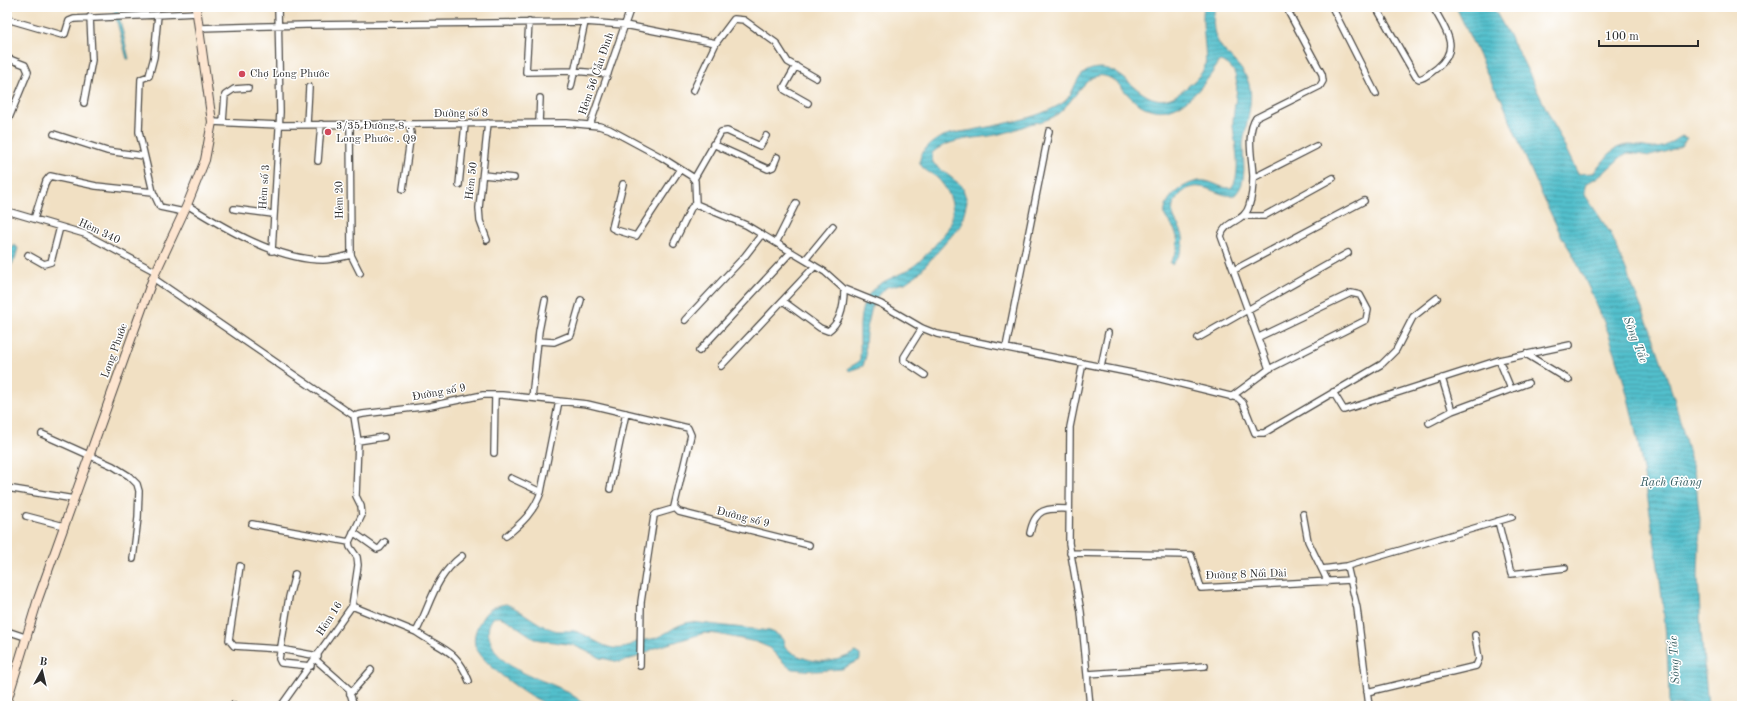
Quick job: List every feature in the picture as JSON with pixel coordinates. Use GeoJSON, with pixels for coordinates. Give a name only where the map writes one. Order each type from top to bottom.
{"type":"FeatureCollection","features":[{"type":"Feature","properties":{"kind":"street","name":"Hẻm số 3"},"geometry":{"type":"LineString","coordinates":[[272,251],[273,214],[280,125],[278,7]]}},
{"type":"Feature","properties":{"kind":"street","name":"Hẻm 56 Cẫu Đình"},"geometry":{"type":"LineString","coordinates":[[590,125],[631,7]]}},
{"type":"Feature","properties":{"kind":"street"},"geometry":{"type":"LineString","coordinates":[[1245,216],[1250,206],[1253,178],[1252,131],[1256,118],[1320,86],[1323,81],[1322,74],[1289,13],[1289,7]]}},
{"type":"Feature","properties":{"kind":"street"},"geometry":{"type":"LineString","coordinates":[[1332,7],[1376,94]]}},
{"type":"Feature","properties":{"kind":"street"},"geometry":{"type":"LineString","coordinates":[[1376,7],[1418,79],[1423,78],[1446,61],[1450,46],[1450,38],[1433,7]]}},
{"type":"Feature","properties":{"kind":"street"},"geometry":{"type":"LineString","coordinates":[[7,19],[62,35],[65,34],[71,20],[114,16],[158,15],[196,10]]}},
{"type":"Feature","properties":{"kind":"street","name":"Long Phước"},"geometry":{"type":"LineString","coordinates":[[7,701],[25,637],[154,275],[186,209],[205,160],[212,122],[196,10]]}},
{"type":"Feature","properties":{"kind":"street"},"geometry":{"type":"LineString","coordinates":[[158,15],[154,57],[149,76],[141,79],[138,120],[152,192],[160,207],[186,209],[272,251],[324,260],[351,255]]}},
{"type":"Feature","properties":{"kind":"street"},"geometry":{"type":"LineString","coordinates":[[84,103],[92,60],[90,18]]}},
{"type":"Feature","properties":{"kind":"street"},"geometry":{"type":"LineString","coordinates":[[693,91],[716,44],[734,19],[744,20],[776,43],[785,59],[816,78]]}},
{"type":"Feature","properties":{"kind":"street"},"geometry":{"type":"LineString","coordinates":[[529,22],[526,72],[574,71],[608,74]]}},
{"type":"Feature","properties":{"kind":"street"},"geometry":{"type":"LineString","coordinates":[[199,28],[585,22],[625,25],[716,44]]}},
{"type":"Feature","properties":{"kind":"street"},"geometry":{"type":"LineString","coordinates":[[571,87],[585,22]]}},
{"type":"Feature","properties":{"kind":"street"},"geometry":{"type":"LineString","coordinates":[[7,58],[25,65],[28,72],[7,123]]}},
{"type":"Feature","properties":{"kind":"street"},"geometry":{"type":"LineString","coordinates":[[796,66],[784,87],[785,90],[808,103]]}},
{"type":"Feature","properties":{"kind":"street"},"geometry":{"type":"LineString","coordinates":[[307,124],[309,87]]}},
{"type":"Feature","properties":{"kind":"street"},"geometry":{"type":"LineString","coordinates":[[223,122],[225,95],[234,89],[248,88]]}},
{"type":"Feature","properties":{"kind":"street"},"geometry":{"type":"LineString","coordinates":[[539,123],[540,98]]}},
{"type":"Feature","properties":{"kind":"street","name":"Đường số 8"},"geometry":{"type":"LineString","coordinates":[[212,122],[280,125],[567,122],[609,129],[680,169],[694,179]]}},
{"type":"Feature","properties":{"kind":"street","name":"Hẻm 50"},"geometry":{"type":"LineString","coordinates":[[487,240],[480,220],[479,208],[488,123]]}},
{"type":"Feature","properties":{"kind":"street"},"geometry":{"type":"LineString","coordinates":[[318,161],[321,124]]}},
{"type":"Feature","properties":{"kind":"street","name":"Hẻm 20"},"geometry":{"type":"LineString","coordinates":[[350,124],[351,255],[360,273]]}},
{"type":"Feature","properties":{"kind":"street"},"geometry":{"type":"LineString","coordinates":[[403,189],[411,133],[409,124]]}},
{"type":"Feature","properties":{"kind":"street"},"geometry":{"type":"LineString","coordinates":[[459,185],[465,124]]}},
{"type":"Feature","properties":{"kind":"street"},"geometry":{"type":"LineString","coordinates":[[696,204],[694,179],[720,132],[724,130],[760,146],[766,136]]}},
{"type":"Feature","properties":{"kind":"street"},"geometry":{"type":"LineString","coordinates":[[1006,347],[1049,131]]}},
{"type":"Feature","properties":{"kind":"street"},"geometry":{"type":"LineString","coordinates":[[54,134],[107,151],[144,156]]}},
{"type":"Feature","properties":{"kind":"street"},"geometry":{"type":"LineString","coordinates":[[713,144],[768,169],[773,167],[777,157]]}},
{"type":"Feature","properties":{"kind":"street"},"geometry":{"type":"LineString","coordinates":[[1253,178],[1316,146]]}},
{"type":"Feature","properties":{"kind":"street"},"geometry":{"type":"LineString","coordinates":[[623,184],[612,228],[636,236],[680,169]]}},
{"type":"Feature","properties":{"kind":"street"},"geometry":{"type":"LineString","coordinates":[[483,175],[514,178]]}},
{"type":"Feature","properties":{"kind":"street"},"geometry":{"type":"LineString","coordinates":[[34,219],[46,181],[50,176],[96,186],[152,192]]}},
{"type":"Feature","properties":{"kind":"street"},"geometry":{"type":"LineString","coordinates":[[1269,370],[1259,337],[1221,236],[1225,227],[1245,216],[1264,216],[1333,178]]}},
{"type":"Feature","properties":{"kind":"street"},"geometry":{"type":"LineString","coordinates":[[1234,270],[1364,200]]}},
{"type":"Feature","properties":{"kind":"street"},"geometry":{"type":"LineString","coordinates":[[776,243],[796,202]]}},
{"type":"Feature","properties":{"kind":"street"},"geometry":{"type":"LineString","coordinates":[[696,204],[746,225],[815,266],[844,289],[881,304],[922,328],[937,334],[1157,378],[1241,400],[1255,433],[1260,434],[1382,364],[1396,350],[1413,317],[1437,298]]}},
{"type":"Feature","properties":{"kind":"street"},"geometry":{"type":"LineString","coordinates":[[674,243],[691,208],[696,204]]}},
{"type":"Feature","properties":{"kind":"street"},"geometry":{"type":"LineString","coordinates":[[234,209],[273,214]]}},
{"type":"Feature","properties":{"kind":"street","name":"Hẻm 340"},"geometry":{"type":"LineString","coordinates":[[7,211],[85,234],[154,275]]}},
{"type":"Feature","properties":{"kind":"street"},"geometry":{"type":"LineString","coordinates":[[805,260],[832,226]]}},
{"type":"Feature","properties":{"kind":"street"},"geometry":{"type":"LineString","coordinates":[[28,255],[44,264],[51,262],[60,227]]}},
{"type":"Feature","properties":{"kind":"street"},"geometry":{"type":"LineString","coordinates":[[685,320],[745,256],[762,234]]}},
{"type":"Feature","properties":{"kind":"street"},"geometry":{"type":"LineString","coordinates":[[699,351],[791,252]]}},
{"type":"Feature","properties":{"kind":"street"},"geometry":{"type":"LineString","coordinates":[[1198,338],[1348,253]]}},
{"type":"Feature","properties":{"kind":"street"},"geometry":{"type":"LineString","coordinates":[[720,366],[815,266]]}},
{"type":"Feature","properties":{"kind":"street"},"geometry":{"type":"LineString","coordinates":[[154,275],[354,416],[358,441],[356,496],[361,506],[362,516],[349,542],[252,524]]}},
{"type":"Feature","properties":{"kind":"street"},"geometry":{"type":"LineString","coordinates":[[783,301],[820,328],[828,331],[838,319],[844,304],[844,289]]}},
{"type":"Feature","properties":{"kind":"street"},"geometry":{"type":"LineString","coordinates":[[1231,397],[1269,370],[1366,320],[1368,310],[1360,295],[1351,293],[1259,337]]}},
{"type":"Feature","properties":{"kind":"street"},"geometry":{"type":"LineString","coordinates":[[532,398],[538,340],[545,300]]}},
{"type":"Feature","properties":{"kind":"street"},"geometry":{"type":"LineString","coordinates":[[538,340],[554,342],[571,335],[580,300]]}},
{"type":"Feature","properties":{"kind":"street"},"geometry":{"type":"LineString","coordinates":[[922,328],[904,357],[904,361],[926,375]]}},
{"type":"Feature","properties":{"kind":"street"},"geometry":{"type":"LineString","coordinates":[[1101,366],[1108,332]]}},
{"type":"Feature","properties":{"kind":"street"},"geometry":{"type":"LineString","coordinates":[[1333,392],[1344,410],[1499,360],[1570,345]]}},
{"type":"Feature","properties":{"kind":"street"},"geometry":{"type":"LineString","coordinates":[[1526,354],[1570,380]]}},
{"type":"Feature","properties":{"kind":"street"},"geometry":{"type":"LineString","coordinates":[[1499,360],[1511,389]]}},
{"type":"Feature","properties":{"kind":"street"},"geometry":{"type":"LineString","coordinates":[[1083,363],[1070,428],[1069,509],[1070,553],[1081,612],[1090,706]]}},
{"type":"Feature","properties":{"kind":"street"},"geometry":{"type":"LineString","coordinates":[[1442,378],[1452,411]]}},
{"type":"Feature","properties":{"kind":"street"},"geometry":{"type":"LineString","coordinates":[[1429,422],[1452,411],[1528,383]]}},
{"type":"Feature","properties":{"kind":"street","name":"Đường số 9"},"geometry":{"type":"LineString","coordinates":[[354,416],[430,406],[483,395],[495,395],[587,404],[688,428],[691,435],[674,507],[679,512],[809,545]]}},
{"type":"Feature","properties":{"kind":"street"},"geometry":{"type":"LineString","coordinates":[[494,453],[495,395]]}},
{"type":"Feature","properties":{"kind":"street"},"geometry":{"type":"LineString","coordinates":[[506,536],[530,515],[541,492],[558,401]]}},
{"type":"Feature","properties":{"kind":"street"},"geometry":{"type":"LineString","coordinates":[[610,488],[626,413]]}},
{"type":"Feature","properties":{"kind":"street"},"geometry":{"type":"LineString","coordinates":[[42,434],[90,454],[129,476],[138,487],[137,531],[133,559]]}},
{"type":"Feature","properties":{"kind":"street"},"geometry":{"type":"LineString","coordinates":[[358,441],[384,437]]}},
{"type":"Feature","properties":{"kind":"street"},"geometry":{"type":"LineString","coordinates":[[512,478],[541,492]]}},
{"type":"Feature","properties":{"kind":"street"},"geometry":{"type":"LineString","coordinates":[[7,488],[74,499]]}},
{"type":"Feature","properties":{"kind":"street"},"geometry":{"type":"LineString","coordinates":[[640,663],[639,634],[642,602],[654,516],[673,509],[674,507]]}},
{"type":"Feature","properties":{"kind":"street"},"geometry":{"type":"LineString","coordinates":[[1030,533],[1032,520],[1036,515],[1049,508],[1069,509]]}},
{"type":"Feature","properties":{"kind":"street"},"geometry":{"type":"LineString","coordinates":[[1303,514],[1308,542],[1328,582]]}},
{"type":"Feature","properties":{"kind":"street"},"geometry":{"type":"LineString","coordinates":[[26,516],[64,526]]}},
{"type":"Feature","properties":{"kind":"street"},"geometry":{"type":"LineString","coordinates":[[1322,569],[1347,566],[1512,517]]}},
{"type":"Feature","properties":{"kind":"street"},"geometry":{"type":"LineString","coordinates":[[1498,521],[1510,574],[1565,568]]}},
{"type":"Feature","properties":{"kind":"street"},"geometry":{"type":"LineString","coordinates":[[353,532],[377,549],[380,548],[385,542]]}},
{"type":"Feature","properties":{"kind":"street","name":"Hẻm 16"},"geometry":{"type":"LineString","coordinates":[[281,706],[311,666],[352,606],[358,565],[357,557],[350,547],[349,542]]}},
{"type":"Feature","properties":{"kind":"street","name":"Đường 8 Nối Dài"},"geometry":{"type":"LineString","coordinates":[[1070,553],[1191,555],[1201,588],[1351,580]]}},
{"type":"Feature","properties":{"kind":"street"},"geometry":{"type":"LineString","coordinates":[[416,632],[428,608],[429,600],[438,582],[450,565],[462,556]]}},
{"type":"Feature","properties":{"kind":"street"},"geometry":{"type":"LineString","coordinates":[[240,566],[229,640],[234,646],[280,649],[317,657],[349,689],[353,703],[356,706]]}},
{"type":"Feature","properties":{"kind":"street"},"geometry":{"type":"LineString","coordinates":[[1347,566],[1357,608],[1369,706]]}},
{"type":"Feature","properties":{"kind":"street"},"geometry":{"type":"LineString","coordinates":[[295,574],[279,659],[281,663],[311,666]]}},
{"type":"Feature","properties":{"kind":"street"},"geometry":{"type":"LineString","coordinates":[[352,606],[416,632],[455,656],[462,664],[469,681]]}},
{"type":"Feature","properties":{"kind":"street"},"geometry":{"type":"LineString","coordinates":[[7,632],[25,637]]}},
{"type":"Feature","properties":{"kind":"street"},"geometry":{"type":"LineString","coordinates":[[1367,692],[1476,666],[1479,659],[1475,635]]}},
{"type":"Feature","properties":{"kind":"street"},"geometry":{"type":"LineString","coordinates":[[1088,674],[1205,666]]}},
{"type":"Feature","properties":{"kind":"street"},"geometry":{"type":"LineString","coordinates":[[350,694],[371,670]]}},
{"type":"Feature","properties":{"kind":"water"},"geometry":{"type":"Polygon","coordinates":[[[113,7],[117,7],[129,59],[127,59],[113,7]]]}},
{"type":"Feature","properties":{"kind":"water"},"geometry":{"type":"Polygon","coordinates":[[[1204,7],[1215,7],[1213,23],[1215,35],[1220,45],[1246,77],[1250,88],[1250,109],[1243,145],[1244,175],[1241,186],[1235,195],[1221,194],[1207,188],[1193,187],[1185,190],[1178,197],[1173,206],[1173,213],[1182,234],[1183,242],[1181,253],[1172,265],[1170,263],[1177,249],[1177,236],[1165,216],[1165,209],[1170,198],[1181,188],[1193,182],[1199,181],[1207,181],[1223,187],[1231,188],[1237,175],[1237,158],[1233,125],[1237,88],[1236,79],[1234,72],[1229,65],[1220,61],[1196,92],[1176,107],[1164,110],[1152,110],[1134,101],[1115,81],[1103,76],[1097,76],[1086,83],[1064,109],[1051,118],[1004,133],[946,144],[932,153],[932,160],[934,164],[962,186],[967,201],[961,225],[918,274],[905,283],[887,287],[878,295],[872,307],[866,333],[866,356],[863,366],[849,371],[848,368],[857,363],[860,359],[861,316],[866,300],[871,292],[877,286],[919,262],[944,234],[952,219],[952,204],[946,189],[935,176],[924,169],[920,163],[922,153],[927,147],[933,142],[949,134],[1041,114],[1066,100],[1080,77],[1091,69],[1100,68],[1111,70],[1150,97],[1160,100],[1172,97],[1191,84],[1204,69],[1206,57],[1203,23],[1204,7]]]}},
{"type":"Feature","properties":{"kind":"water","name":"Rạch Giàng"},"geometry":{"type":"Polygon","coordinates":[[[1456,7],[1493,7],[1519,53],[1578,174],[1593,173],[1611,153],[1622,146],[1633,145],[1657,148],[1667,145],[1682,136],[1687,138],[1681,146],[1662,153],[1650,156],[1630,153],[1621,157],[1600,176],[1587,183],[1585,186],[1585,195],[1611,234],[1651,331],[1674,398],[1695,476],[1700,519],[1698,576],[1701,632],[1708,706],[1669,706],[1669,680],[1663,603],[1645,479],[1627,394],[1615,353],[1592,294],[1574,257],[1560,233],[1515,133],[1502,100],[1492,84],[1456,7]]]}},
{"type":"Feature","properties":{"kind":"water"},"geometry":{"type":"Polygon","coordinates":[[[15,245],[18,248],[15,259],[7,273],[7,252],[15,245]]]}},
{"type":"Feature","properties":{"kind":"water"},"geometry":{"type":"Polygon","coordinates":[[[506,604],[547,628],[557,631],[578,632],[605,646],[616,648],[627,647],[638,642],[656,638],[677,626],[691,622],[770,631],[781,637],[785,648],[811,660],[837,660],[855,652],[860,655],[860,660],[842,669],[816,671],[792,669],[768,647],[756,642],[717,634],[704,633],[655,648],[637,657],[620,662],[601,658],[573,645],[535,639],[509,621],[500,617],[494,617],[490,622],[488,630],[489,636],[495,650],[502,659],[521,672],[564,690],[587,706],[553,706],[522,690],[497,672],[479,653],[475,645],[474,639],[476,630],[485,614],[494,607],[506,604]]]}},
{"type":"Feature","properties":{"kind":"place","name":"Chợ Long Phước"},"geometry":{"type":"Point","coordinates":[242,74]}},
{"type":"Feature","properties":{"kind":"place","name":"3/35 Đường 8 . Long Phước . Q9"},"geometry":{"type":"Point","coordinates":[328,132]}},
{"type":"Feature","properties":{"kind":"water label","name":"Sông Tắc"},"geometry":{"type":"Point","coordinates":[1635,340]}},
{"type":"Feature","properties":{"kind":"water label","name":"Sông Tắc"},"geometry":{"type":"Point","coordinates":[1675,660]}}]}
